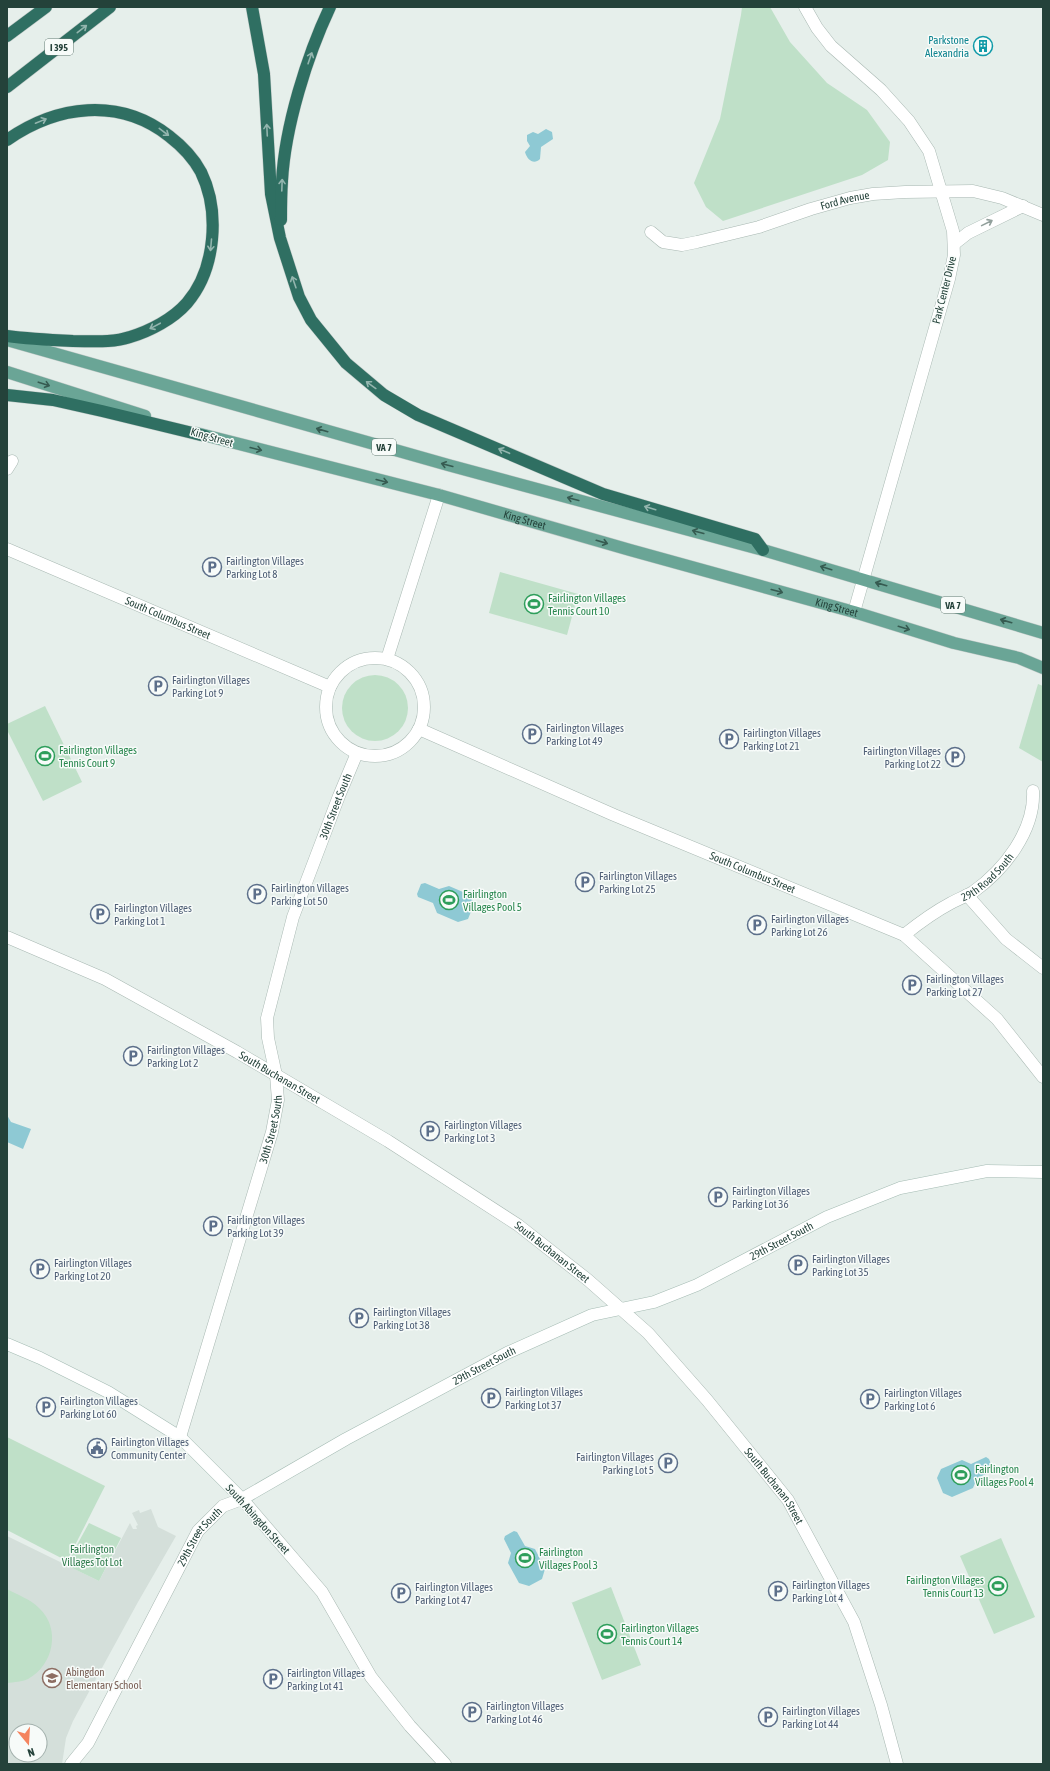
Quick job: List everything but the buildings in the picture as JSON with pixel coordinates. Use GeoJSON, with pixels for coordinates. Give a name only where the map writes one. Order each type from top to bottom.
{"type":"FeatureCollection","features":[{"type":"Feature","properties":{"kind":"highway"},"geometry":{"type":"LineString","coordinates":[[7,36],[46,7]]}},
{"type":"Feature","properties":{"kind":"highway","name":"I 395"},"geometry":{"type":"LineString","coordinates":[[7,87],[110,7]]}},
{"type":"Feature","properties":{"kind":"highway"},"geometry":{"type":"LineString","coordinates":[[252,7],[264,74],[270,194],[280,238],[299,297],[311,320],[346,363],[384,395],[418,415],[604,494],[754,539],[763,550]]}},
{"type":"Feature","properties":{"kind":"highway"},"geometry":{"type":"LineString","coordinates":[[280,238],[282,181],[290,123],[302,82],[330,7]]}},
{"type":"Feature","properties":{"kind":"highway"},"geometry":{"type":"LineString","coordinates":[[7,91],[38,64]]}},
{"type":"Feature","properties":{"kind":"highway"},"geometry":{"type":"LineString","coordinates":[[7,140],[34,124],[57,114],[82,110],[112,110],[138,117],[156,125],[179,143],[194,162],[201,172],[208,191],[212,214],[210,251],[206,270],[196,290],[186,303],[176,312],[150,329],[130,337],[113,341],[49,340],[7,336]]}},
{"type":"Feature","properties":{"kind":"highway"},"geometry":{"type":"LineString","coordinates":[[7,395],[53,400],[205,436]]}},
{"type":"Feature","properties":{"kind":"main road","name":"VA 7"},"geometry":{"type":"LineString","coordinates":[[7,340],[448,465],[763,550],[1043,633]]}},
{"type":"Feature","properties":{"kind":"main road","name":"King Street"},"geometry":{"type":"LineString","coordinates":[[7,372],[205,436],[439,495],[854,612],[954,643],[1019,658],[1043,668]]}},
{"type":"Feature","properties":{"kind":"street","name":"Park Center Drive"},"geometry":{"type":"LineString","coordinates":[[805,7],[817,28],[831,46],[881,90],[921,137],[929,151],[953,230],[954,255],[949,279],[854,612]]}},
{"type":"Feature","properties":{"kind":"street","name":"Ford Avenue"},"geometry":{"type":"LineString","coordinates":[[651,232],[663,242],[682,245],[759,227],[811,209],[850,198],[873,194],[942,191],[973,191],[1002,198],[1043,215]]}},
{"type":"Feature","properties":{"kind":"street"},"geometry":{"type":"LineString","coordinates":[[954,244],[968,233],[1023,206]]}},
{"type":"Feature","properties":{"kind":"street"},"geometry":{"type":"LineString","coordinates":[[387,659],[439,495]]}},
{"type":"Feature","properties":{"kind":"street","name":"South Columbus Street"},"geometry":{"type":"LineString","coordinates":[[7,549],[330,687]]}},
{"type":"Feature","properties":{"kind":"street"},"geometry":{"type":"LineString","coordinates":[[375,657],[387,659],[404,667],[412,674],[420,685],[424,698],[424,712],[419,729],[410,742],[394,753],[382,756],[369,756],[357,753],[338,741],[328,725],[325,706],[330,687],[341,671],[353,662],[375,657]]}},
{"type":"Feature","properties":{"kind":"street","name":"South Columbus Street"},"geometry":{"type":"LineString","coordinates":[[419,729],[614,815],[904,935],[997,1020],[1043,1076]]}},
{"type":"Feature","properties":{"kind":"street","name":"30th Street South"},"geometry":{"type":"LineString","coordinates":[[180,1437],[272,1132],[278,1100],[276,1075],[268,1038],[267,1018],[270,1004],[293,917],[357,753]]}},
{"type":"Feature","properties":{"kind":"street","name":"29th Road South"},"geometry":{"type":"LineString","coordinates":[[904,935],[923,920],[973,892],[991,876],[1015,849],[1026,829],[1034,799],[1034,791]]}},
{"type":"Feature","properties":{"kind":"street"},"geometry":{"type":"LineString","coordinates":[[967,895],[1006,939],[1043,968]]}},
{"type":"Feature","properties":{"kind":"street","name":"South Buchanan Street"},"geometry":{"type":"LineString","coordinates":[[7,937],[105,979],[237,1052],[388,1141],[518,1225],[588,1280],[648,1333],[707,1400],[788,1500],[854,1622],[882,1705],[897,1764]]}},
{"type":"Feature","properties":{"kind":"street","name":"29th Street South"},"geometry":{"type":"LineString","coordinates":[[71,1764],[88,1743],[198,1531],[223,1506],[242,1499],[346,1439],[507,1353],[592,1315],[654,1302],[697,1285],[827,1217],[900,1188],[987,1171],[1043,1172]]}},
{"type":"Feature","properties":{"kind":"street","name":"South Abingdon Street"},"geometry":{"type":"LineString","coordinates":[[7,1344],[40,1358],[108,1392],[159,1426],[180,1437],[242,1499],[322,1592],[371,1677],[410,1726],[445,1764]]}},
{"type":"Feature","properties":{"kind":"shaded area","name":"Abingdon Elementary School"},"geometry":{"type":"Polygon","coordinates":[[[151,1509],[158,1527],[176,1536],[73,1721],[66,1738],[62,1764],[7,1764],[7,1536],[99,1581],[130,1523],[133,1529],[137,1529],[136,1526],[138,1525],[132,1513],[139,1510],[140,1513],[151,1509]]]}},
{"type":"Feature","properties":{"kind":"green space"},"geometry":{"type":"Polygon","coordinates":[[[742,7],[770,7],[790,42],[827,83],[867,110],[890,142],[888,160],[862,175],[723,221],[706,207],[694,183],[720,119],[742,7]]]}},
{"type":"Feature","properties":{"kind":"green space","name":"Fairlington Villages Tennis Court 10"},"geometry":{"type":"Polygon","coordinates":[[[500,572],[578,594],[567,635],[489,613],[500,572]]]}},
{"type":"Feature","properties":{"kind":"green space"},"geometry":{"type":"Polygon","coordinates":[[[375,675],[388,678],[398,685],[405,695],[408,708],[405,721],[398,731],[388,738],[375,741],[362,738],[352,731],[345,721],[342,708],[345,695],[352,685],[362,678],[375,675]]]}},
{"type":"Feature","properties":{"kind":"green space"},"geometry":{"type":"Polygon","coordinates":[[[1038,684],[1043,686],[1043,762],[1019,748],[1038,684]]]}},
{"type":"Feature","properties":{"kind":"green space","name":"Fairlington Villages Tennis Court 9"},"geometry":{"type":"Polygon","coordinates":[[[45,706],[82,782],[43,801],[7,730],[7,724],[45,706]]]}},
{"type":"Feature","properties":{"kind":"green space"},"geometry":{"type":"Polygon","coordinates":[[[7,1437],[105,1486],[67,1561],[7,1530],[7,1437]]]}},
{"type":"Feature","properties":{"kind":"green space","name":"Fairlington Villages Tot Lot"},"geometry":{"type":"Polygon","coordinates":[[[89,1523],[121,1538],[99,1581],[66,1565],[89,1523]]]}},
{"type":"Feature","properties":{"kind":"green space","name":"Fairlington Villages Tennis Court 13"},"geometry":{"type":"Polygon","coordinates":[[[1001,1538],[1035,1617],[994,1634],[960,1556],[1001,1538]]]}},
{"type":"Feature","properties":{"kind":"green space","name":"Fairlington Villages Tennis Court 14"},"geometry":{"type":"Polygon","coordinates":[[[611,1587],[641,1665],[602,1680],[571,1603],[611,1587]]]}},
{"type":"Feature","properties":{"kind":"green space"},"geometry":{"type":"Polygon","coordinates":[[[7,1589],[28,1600],[39,1608],[46,1616],[52,1636],[52,1646],[44,1665],[37,1673],[26,1680],[7,1683],[7,1589]]]}},
{"type":"Feature","properties":{"kind":"water"},"geometry":{"type":"Polygon","coordinates":[[[546,129],[552,132],[553,139],[541,147],[540,159],[533,162],[527,157],[525,152],[530,146],[527,141],[527,135],[533,132],[538,134],[546,129]]]}},
{"type":"Feature","properties":{"kind":"water","name":"Fairlington Villages Pool 5"},"geometry":{"type":"Polygon","coordinates":[[[425,883],[439,889],[449,886],[470,895],[474,904],[468,919],[458,922],[437,913],[433,903],[418,897],[417,894],[421,884],[425,883]]]}},
{"type":"Feature","properties":{"kind":"water"},"geometry":{"type":"Polygon","coordinates":[[[7,1115],[11,1122],[31,1129],[23,1149],[7,1142],[7,1115]]]}},
{"type":"Feature","properties":{"kind":"water","name":"Fairlington Villages Pool 4"},"geometry":{"type":"Polygon","coordinates":[[[986,1457],[989,1459],[993,1469],[991,1472],[977,1478],[973,1488],[952,1497],[943,1493],[937,1478],[941,1469],[962,1460],[971,1464],[986,1457]]]}},
{"type":"Feature","properties":{"kind":"water","name":"Fairlington Villages Pool 3"},"geometry":{"type":"Polygon","coordinates":[[[514,1531],[517,1532],[525,1546],[535,1549],[545,1569],[542,1579],[529,1586],[519,1583],[508,1563],[511,1553],[504,1539],[505,1536],[514,1531]]]}},
{"type":"Feature","properties":{"kind":"place","name":"Parkstone Alexandria"},"geometry":{"type":"Point","coordinates":[983,46]}},
{"type":"Feature","properties":{"kind":"place","name":"Fairlington Villages Parking Lot 8"},"geometry":{"type":"Point","coordinates":[212,567]}},
{"type":"Feature","properties":{"kind":"place","name":"Fairlington Villages Tennis Court 10"},"geometry":{"type":"Point","coordinates":[534,604]}},
{"type":"Feature","properties":{"kind":"place","name":"Fairlington Villages Parking Lot 9"},"geometry":{"type":"Point","coordinates":[158,686]}},
{"type":"Feature","properties":{"kind":"place","name":"Fairlington Villages Parking Lot 49"},"geometry":{"type":"Point","coordinates":[532,734]}},
{"type":"Feature","properties":{"kind":"place","name":"Fairlington Villages Parking Lot 21"},"geometry":{"type":"Point","coordinates":[729,739]}},
{"type":"Feature","properties":{"kind":"place","name":"Fairlington Villages Tennis Court 9"},"geometry":{"type":"Point","coordinates":[45,756]}},
{"type":"Feature","properties":{"kind":"place","name":"Fairlington Villages Parking Lot 22"},"geometry":{"type":"Point","coordinates":[955,757]}},
{"type":"Feature","properties":{"kind":"place","name":"Fairlington Villages Parking Lot 25"},"geometry":{"type":"Point","coordinates":[585,882]}},
{"type":"Feature","properties":{"kind":"place","name":"Fairlington Villages Parking Lot 50"},"geometry":{"type":"Point","coordinates":[257,894]}},
{"type":"Feature","properties":{"kind":"place","name":"Fairlington Villages Pool 5"},"geometry":{"type":"Point","coordinates":[449,900]}},
{"type":"Feature","properties":{"kind":"place","name":"Fairlington Villages Parking Lot 1"},"geometry":{"type":"Point","coordinates":[100,914]}},
{"type":"Feature","properties":{"kind":"place","name":"Fairlington Villages Parking Lot 26"},"geometry":{"type":"Point","coordinates":[757,925]}},
{"type":"Feature","properties":{"kind":"place","name":"Fairlington Villages Parking Lot 27"},"geometry":{"type":"Point","coordinates":[912,985]}},
{"type":"Feature","properties":{"kind":"place","name":"Fairlington Villages Parking Lot 2"},"geometry":{"type":"Point","coordinates":[133,1056]}},
{"type":"Feature","properties":{"kind":"place","name":"Fairlington Villages Parking Lot 3"},"geometry":{"type":"Point","coordinates":[430,1131]}},
{"type":"Feature","properties":{"kind":"place","name":"Fairlington Villages Parking Lot 36"},"geometry":{"type":"Point","coordinates":[718,1197]}},
{"type":"Feature","properties":{"kind":"place","name":"Fairlington Villages Parking Lot 39"},"geometry":{"type":"Point","coordinates":[213,1226]}},
{"type":"Feature","properties":{"kind":"place","name":"Fairlington Villages Parking Lot 35"},"geometry":{"type":"Point","coordinates":[798,1265]}},
{"type":"Feature","properties":{"kind":"place","name":"Fairlington Villages Parking Lot 20"},"geometry":{"type":"Point","coordinates":[40,1269]}},
{"type":"Feature","properties":{"kind":"place","name":"Fairlington Villages Parking Lot 38"},"geometry":{"type":"Point","coordinates":[359,1318]}},
{"type":"Feature","properties":{"kind":"place","name":"Fairlington Villages Parking Lot 37"},"geometry":{"type":"Point","coordinates":[491,1398]}},
{"type":"Feature","properties":{"kind":"place","name":"Fairlington Villages Parking Lot 6"},"geometry":{"type":"Point","coordinates":[870,1399]}},
{"type":"Feature","properties":{"kind":"place","name":"Fairlington Villages Parking Lot 60"},"geometry":{"type":"Point","coordinates":[46,1407]}},
{"type":"Feature","properties":{"kind":"place","name":"Fairlington Villages Community Center"},"geometry":{"type":"Point","coordinates":[97,1448]}},
{"type":"Feature","properties":{"kind":"place","name":"Fairlington Villages Parking Lot 5"},"geometry":{"type":"Point","coordinates":[668,1463]}},
{"type":"Feature","properties":{"kind":"place","name":"Fairlington Villages Pool 4"},"geometry":{"type":"Point","coordinates":[961,1475]}},
{"type":"Feature","properties":{"kind":"place","name":"Fairlington Villages Pool 3"},"geometry":{"type":"Point","coordinates":[525,1558]}},
{"type":"Feature","properties":{"kind":"place","name":"Fairlington Villages Tennis Court 13"},"geometry":{"type":"Point","coordinates":[998,1586]}},
{"type":"Feature","properties":{"kind":"place","name":"Fairlington Villages Parking Lot 4"},"geometry":{"type":"Point","coordinates":[778,1591]}},
{"type":"Feature","properties":{"kind":"place","name":"Fairlington Villages Parking Lot 47"},"geometry":{"type":"Point","coordinates":[401,1593]}},
{"type":"Feature","properties":{"kind":"place","name":"Fairlington Villages Tennis Court 14"},"geometry":{"type":"Point","coordinates":[607,1634]}},
{"type":"Feature","properties":{"kind":"place","name":"Abingdon Elementary School"},"geometry":{"type":"Point","coordinates":[52,1678]}},
{"type":"Feature","properties":{"kind":"place","name":"Fairlington Villages Parking Lot 41"},"geometry":{"type":"Point","coordinates":[273,1679]}},
{"type":"Feature","properties":{"kind":"place","name":"Fairlington Villages Parking Lot 46"},"geometry":{"type":"Point","coordinates":[472,1712]}},
{"type":"Feature","properties":{"kind":"place","name":"Fairlington Villages Parking Lot 44"},"geometry":{"type":"Point","coordinates":[768,1717]}}]}
